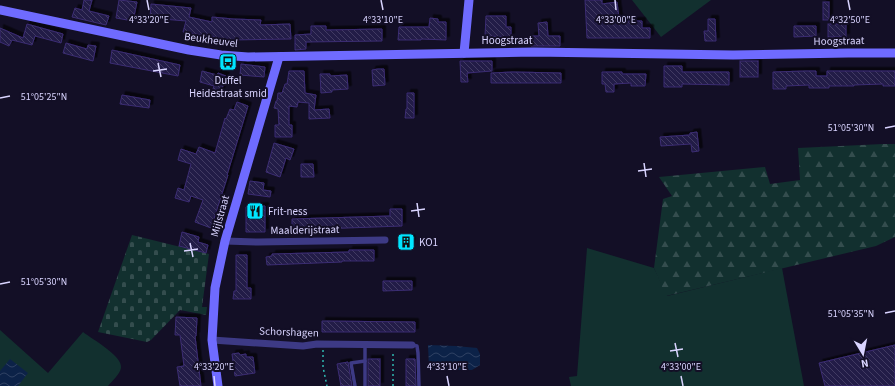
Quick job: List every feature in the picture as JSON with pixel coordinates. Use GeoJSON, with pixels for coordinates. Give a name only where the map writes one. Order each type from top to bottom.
{"type":"FeatureCollection","features":[{"type":"Feature","properties":{"kind":"street"},"geometry":{"type":"LineString","coordinates":[[464,53],[469,0]]}},
{"type":"Feature","properties":{"kind":"street","name":"Beukheuvel"},"geometry":{"type":"LineString","coordinates":[[0,10],[207,53],[248,57],[279,57]]}},
{"type":"Feature","properties":{"kind":"street","name":"Hoogstraat"},"geometry":{"type":"LineString","coordinates":[[279,57],[534,52],[736,58],[848,53],[895,53]]}},
{"type":"Feature","properties":{"kind":"street","name":"Mijlstraat"},"geometry":{"type":"LineString","coordinates":[[218,386],[212,340],[215,288],[225,241],[279,57]]}},
{"type":"Feature","properties":{"kind":"street","name":"Maalderijstraat"},"geometry":{"type":"LineString","coordinates":[[225,241],[258,242],[385,240]]}},
{"type":"Feature","properties":{"kind":"street","name":"Schorshagen"},"geometry":{"type":"LineString","coordinates":[[212,340],[302,346],[322,344],[412,345]]}},
{"type":"Feature","properties":{"kind":"lane"},"geometry":{"type":"LineString","coordinates":[[365,344],[365,386]]}},
{"type":"Feature","properties":{"kind":"lane","name":"Schorshagen"},"geometry":{"type":"LineString","coordinates":[[412,345],[417,346],[419,386]]}},
{"type":"Feature","properties":{"kind":"lane"},"geometry":{"type":"LineString","coordinates":[[355,386],[351,363],[365,361]]}},
{"type":"Feature","properties":{"kind":"path"},"geometry":{"type":"LineString","coordinates":[[322,344],[323,367],[327,386]]}},
{"type":"Feature","properties":{"kind":"path"},"geometry":{"type":"LineString","coordinates":[[393,345],[393,386]]}},
{"type":"Feature","properties":{"kind":"green space"},"geometry":{"type":"Polygon","coordinates":[[[632,0],[711,0],[661,37],[632,0]]]}},
{"type":"Feature","properties":{"kind":"green space"},"geometry":{"type":"Polygon","coordinates":[[[895,144],[895,237],[876,246],[666,296],[654,268],[663,199],[672,196],[659,177],[765,167],[770,184],[800,180],[798,148],[895,144]]]}},
{"type":"Feature","properties":{"kind":"green space"},"geometry":{"type":"Polygon","coordinates":[[[132,235],[209,254],[202,307],[207,307],[206,315],[180,310],[151,340],[147,342],[98,332],[132,235]]]}},
{"type":"Feature","properties":{"kind":"green space"},"geometry":{"type":"Polygon","coordinates":[[[587,248],[654,268],[667,296],[782,268],[804,386],[571,386],[569,377],[577,376],[587,248]]]}},
{"type":"Feature","properties":{"kind":"green space"},"geometry":{"type":"Polygon","coordinates":[[[0,330],[48,373],[83,332],[112,353],[120,363],[121,368],[118,375],[108,386],[0,386],[0,330]]]}},
{"type":"Feature","properties":{"kind":"water"},"geometry":{"type":"Polygon","coordinates":[[[428,345],[477,348],[480,354],[480,365],[472,370],[435,370],[429,367],[428,345]]]}},
{"type":"Feature","properties":{"kind":"water"},"geometry":{"type":"Polygon","coordinates":[[[10,359],[28,373],[18,386],[0,386],[0,371],[10,359]]]}},
{"type":"Feature","properties":{"kind":"building"},"geometry":{"type":"Polygon","coordinates":[[[84,0],[92,0],[89,11],[109,16],[106,25],[72,17],[75,8],[82,10],[84,0]]]}},
{"type":"Feature","properties":{"kind":"building"},"geometry":{"type":"Polygon","coordinates":[[[119,0],[137,2],[133,21],[116,18],[119,0]]]}},
{"type":"Feature","properties":{"kind":"building"},"geometry":{"type":"Polygon","coordinates":[[[585,0],[602,0],[602,4],[617,2],[619,18],[625,19],[625,21],[642,21],[642,28],[650,28],[650,38],[587,38],[585,0]]]}},
{"type":"Feature","properties":{"kind":"building"},"geometry":{"type":"Polygon","coordinates":[[[823,2],[829,2],[829,20],[823,20],[823,2]]]}},
{"type":"Feature","properties":{"kind":"building"},"geometry":{"type":"Polygon","coordinates":[[[151,4],[191,8],[189,17],[212,22],[212,17],[261,20],[260,25],[290,24],[291,39],[232,40],[183,32],[186,21],[150,18],[151,4]]]}},
{"type":"Feature","properties":{"kind":"building"},"geometry":{"type":"Polygon","coordinates":[[[486,16],[506,16],[506,27],[511,27],[511,37],[485,36],[486,16]]]}},
{"type":"Feature","properties":{"kind":"building"},"geometry":{"type":"Polygon","coordinates":[[[430,18],[438,19],[438,22],[446,22],[446,40],[398,40],[399,27],[429,27],[430,18]]]}},
{"type":"Feature","properties":{"kind":"building"},"geometry":{"type":"Polygon","coordinates":[[[708,19],[715,19],[716,41],[705,41],[704,31],[708,31],[708,19]]]}},
{"type":"Feature","properties":{"kind":"building"},"geometry":{"type":"Polygon","coordinates":[[[547,22],[548,36],[560,36],[560,46],[531,46],[531,36],[539,36],[538,23],[547,22]]]}},
{"type":"Feature","properties":{"kind":"building"},"geometry":{"type":"Polygon","coordinates":[[[27,24],[63,34],[61,43],[35,36],[32,45],[12,40],[9,46],[0,42],[0,28],[23,38],[27,24]]]}},
{"type":"Feature","properties":{"kind":"building"},"geometry":{"type":"Polygon","coordinates":[[[828,24],[846,24],[846,37],[828,37],[828,24]]]}},
{"type":"Feature","properties":{"kind":"building"},"geometry":{"type":"Polygon","coordinates":[[[311,26],[326,26],[326,30],[382,29],[382,41],[306,42],[306,49],[295,50],[295,35],[311,34],[311,26]]]}},
{"type":"Feature","properties":{"kind":"building"},"geometry":{"type":"Polygon","coordinates":[[[794,26],[816,26],[816,36],[794,37],[794,26]]]}},
{"type":"Feature","properties":{"kind":"building"},"geometry":{"type":"Polygon","coordinates":[[[66,43],[87,49],[88,45],[96,46],[93,61],[63,53],[66,43]]]}},
{"type":"Feature","properties":{"kind":"building"},"geometry":{"type":"Polygon","coordinates":[[[112,50],[180,65],[178,76],[110,63],[112,50]]]}},
{"type":"Feature","properties":{"kind":"building"},"geometry":{"type":"Polygon","coordinates":[[[460,61],[492,61],[492,71],[467,73],[468,82],[461,82],[460,61]]]}},
{"type":"Feature","properties":{"kind":"building"},"geometry":{"type":"Polygon","coordinates":[[[740,61],[758,61],[758,77],[740,77],[740,61]]]}},
{"type":"Feature","properties":{"kind":"building"},"geometry":{"type":"Polygon","coordinates":[[[241,64],[265,67],[264,77],[240,75],[241,64]]]}},
{"type":"Feature","properties":{"kind":"building"},"geometry":{"type":"Polygon","coordinates":[[[664,66],[682,66],[682,72],[729,72],[729,85],[682,84],[682,87],[664,87],[664,66]]]}},
{"type":"Feature","properties":{"kind":"building"},"geometry":{"type":"Polygon","coordinates":[[[384,69],[385,85],[373,86],[372,70],[384,69]]]}},
{"type":"Feature","properties":{"kind":"building"},"geometry":{"type":"Polygon","coordinates":[[[202,71],[217,75],[218,73],[226,76],[221,92],[213,89],[214,86],[200,82],[202,71]]]}},
{"type":"Feature","properties":{"kind":"building"},"geometry":{"type":"Polygon","coordinates":[[[289,71],[304,71],[305,93],[316,95],[314,110],[329,109],[330,118],[309,119],[309,103],[298,102],[297,107],[289,106],[289,125],[292,125],[292,137],[275,137],[275,125],[279,125],[278,109],[274,108],[278,93],[282,93],[285,84],[287,84],[289,71]]]}},
{"type":"Feature","properties":{"kind":"building"},"geometry":{"type":"Polygon","coordinates":[[[816,71],[816,76],[827,76],[827,71],[895,71],[895,86],[883,86],[883,84],[809,88],[809,85],[786,86],[786,89],[773,89],[773,72],[816,71]]]}},
{"type":"Feature","properties":{"kind":"building"},"geometry":{"type":"Polygon","coordinates":[[[602,72],[646,74],[645,86],[631,86],[631,83],[614,84],[614,92],[606,92],[605,84],[602,84],[602,72]]]}},
{"type":"Feature","properties":{"kind":"building"},"geometry":{"type":"Polygon","coordinates":[[[491,73],[561,73],[561,83],[491,83],[491,73]]]}},
{"type":"Feature","properties":{"kind":"building"},"geometry":{"type":"Polygon","coordinates":[[[320,74],[330,74],[330,76],[347,75],[348,89],[332,90],[332,92],[321,93],[320,74]]]}},
{"type":"Feature","properties":{"kind":"building"},"geometry":{"type":"Polygon","coordinates":[[[407,93],[414,93],[414,118],[405,118],[407,109],[407,93]]]}},
{"type":"Feature","properties":{"kind":"building"},"geometry":{"type":"Polygon","coordinates":[[[122,95],[150,100],[149,108],[120,104],[122,95]]]}},
{"type":"Feature","properties":{"kind":"building"},"geometry":{"type":"Polygon","coordinates":[[[237,102],[248,106],[211,228],[195,222],[203,200],[191,196],[189,202],[175,198],[178,188],[184,190],[191,164],[178,160],[181,149],[196,154],[199,147],[215,153],[225,118],[226,119],[230,109],[234,110],[237,102]]]}},
{"type":"Feature","properties":{"kind":"building"},"geometry":{"type":"Polygon","coordinates":[[[697,132],[699,151],[692,152],[691,144],[661,146],[660,137],[690,135],[690,133],[697,132]]]}},
{"type":"Feature","properties":{"kind":"building"},"geometry":{"type":"Polygon","coordinates":[[[274,143],[294,149],[290,160],[286,158],[280,177],[266,172],[274,143]]]}},
{"type":"Feature","properties":{"kind":"building"},"geometry":{"type":"Polygon","coordinates":[[[301,164],[313,164],[314,177],[301,177],[301,164]]]}},
{"type":"Feature","properties":{"kind":"building"},"geometry":{"type":"Polygon","coordinates":[[[250,181],[264,183],[263,190],[271,191],[270,197],[248,194],[250,181]]]}},
{"type":"Feature","properties":{"kind":"building"},"geometry":{"type":"Polygon","coordinates":[[[265,206],[265,232],[246,232],[246,207],[265,206]]]}},
{"type":"Feature","properties":{"kind":"building"},"geometry":{"type":"Polygon","coordinates":[[[390,209],[402,209],[402,226],[292,230],[292,219],[390,216],[390,209]]]}},
{"type":"Feature","properties":{"kind":"building"},"geometry":{"type":"Polygon","coordinates":[[[182,232],[199,237],[198,242],[208,245],[206,253],[179,246],[182,232]]]}},
{"type":"Feature","properties":{"kind":"building","name":"KO1"},"geometry":{"type":"Polygon","coordinates":[[[411,238],[412,241],[410,250],[407,245],[401,246],[401,239],[411,238]]]}},
{"type":"Feature","properties":{"kind":"building"},"geometry":{"type":"Polygon","coordinates":[[[349,250],[374,250],[374,261],[267,265],[266,257],[272,256],[272,254],[349,252],[349,250]]]}},
{"type":"Feature","properties":{"kind":"building"},"geometry":{"type":"Polygon","coordinates":[[[236,255],[247,255],[247,288],[251,288],[251,299],[233,299],[234,291],[236,291],[236,255]]]}},
{"type":"Feature","properties":{"kind":"building"},"geometry":{"type":"Polygon","coordinates":[[[383,281],[412,281],[412,290],[383,291],[383,281]]]}},
{"type":"Feature","properties":{"kind":"building"},"geometry":{"type":"Polygon","coordinates":[[[176,317],[197,318],[195,336],[201,386],[180,386],[177,367],[184,366],[180,335],[175,335],[176,317]]]}},
{"type":"Feature","properties":{"kind":"building"},"geometry":{"type":"Polygon","coordinates":[[[322,321],[415,322],[415,332],[322,332],[322,321]]]}},
{"type":"Feature","properties":{"kind":"building"},"geometry":{"type":"Polygon","coordinates":[[[895,345],[895,386],[825,386],[819,363],[895,345]]]}},
{"type":"Feature","properties":{"kind":"building"},"geometry":{"type":"Polygon","coordinates":[[[239,353],[240,355],[246,354],[246,357],[253,357],[255,373],[235,376],[232,354],[239,353]]]}},
{"type":"Feature","properties":{"kind":"building"},"geometry":{"type":"Polygon","coordinates":[[[368,359],[380,359],[380,386],[368,386],[368,359]]]}},
{"type":"Feature","properties":{"kind":"building"},"geometry":{"type":"Polygon","coordinates":[[[406,359],[415,359],[416,386],[406,386],[406,359]]]}},
{"type":"Feature","properties":{"kind":"building"},"geometry":{"type":"Polygon","coordinates":[[[348,362],[352,386],[341,386],[337,364],[348,362]]]}},
{"type":"Feature","properties":{"kind":"place","name":"Duffel Heidestraat smid"},"geometry":{"type":"Point","coordinates":[228,62]}},
{"type":"Feature","properties":{"kind":"place","name":"Frit-ness"},"geometry":{"type":"Point","coordinates":[255,211]}},
{"type":"Feature","properties":{"kind":"place","name":"KO1"},"geometry":{"type":"Point","coordinates":[406,242]}}]}
